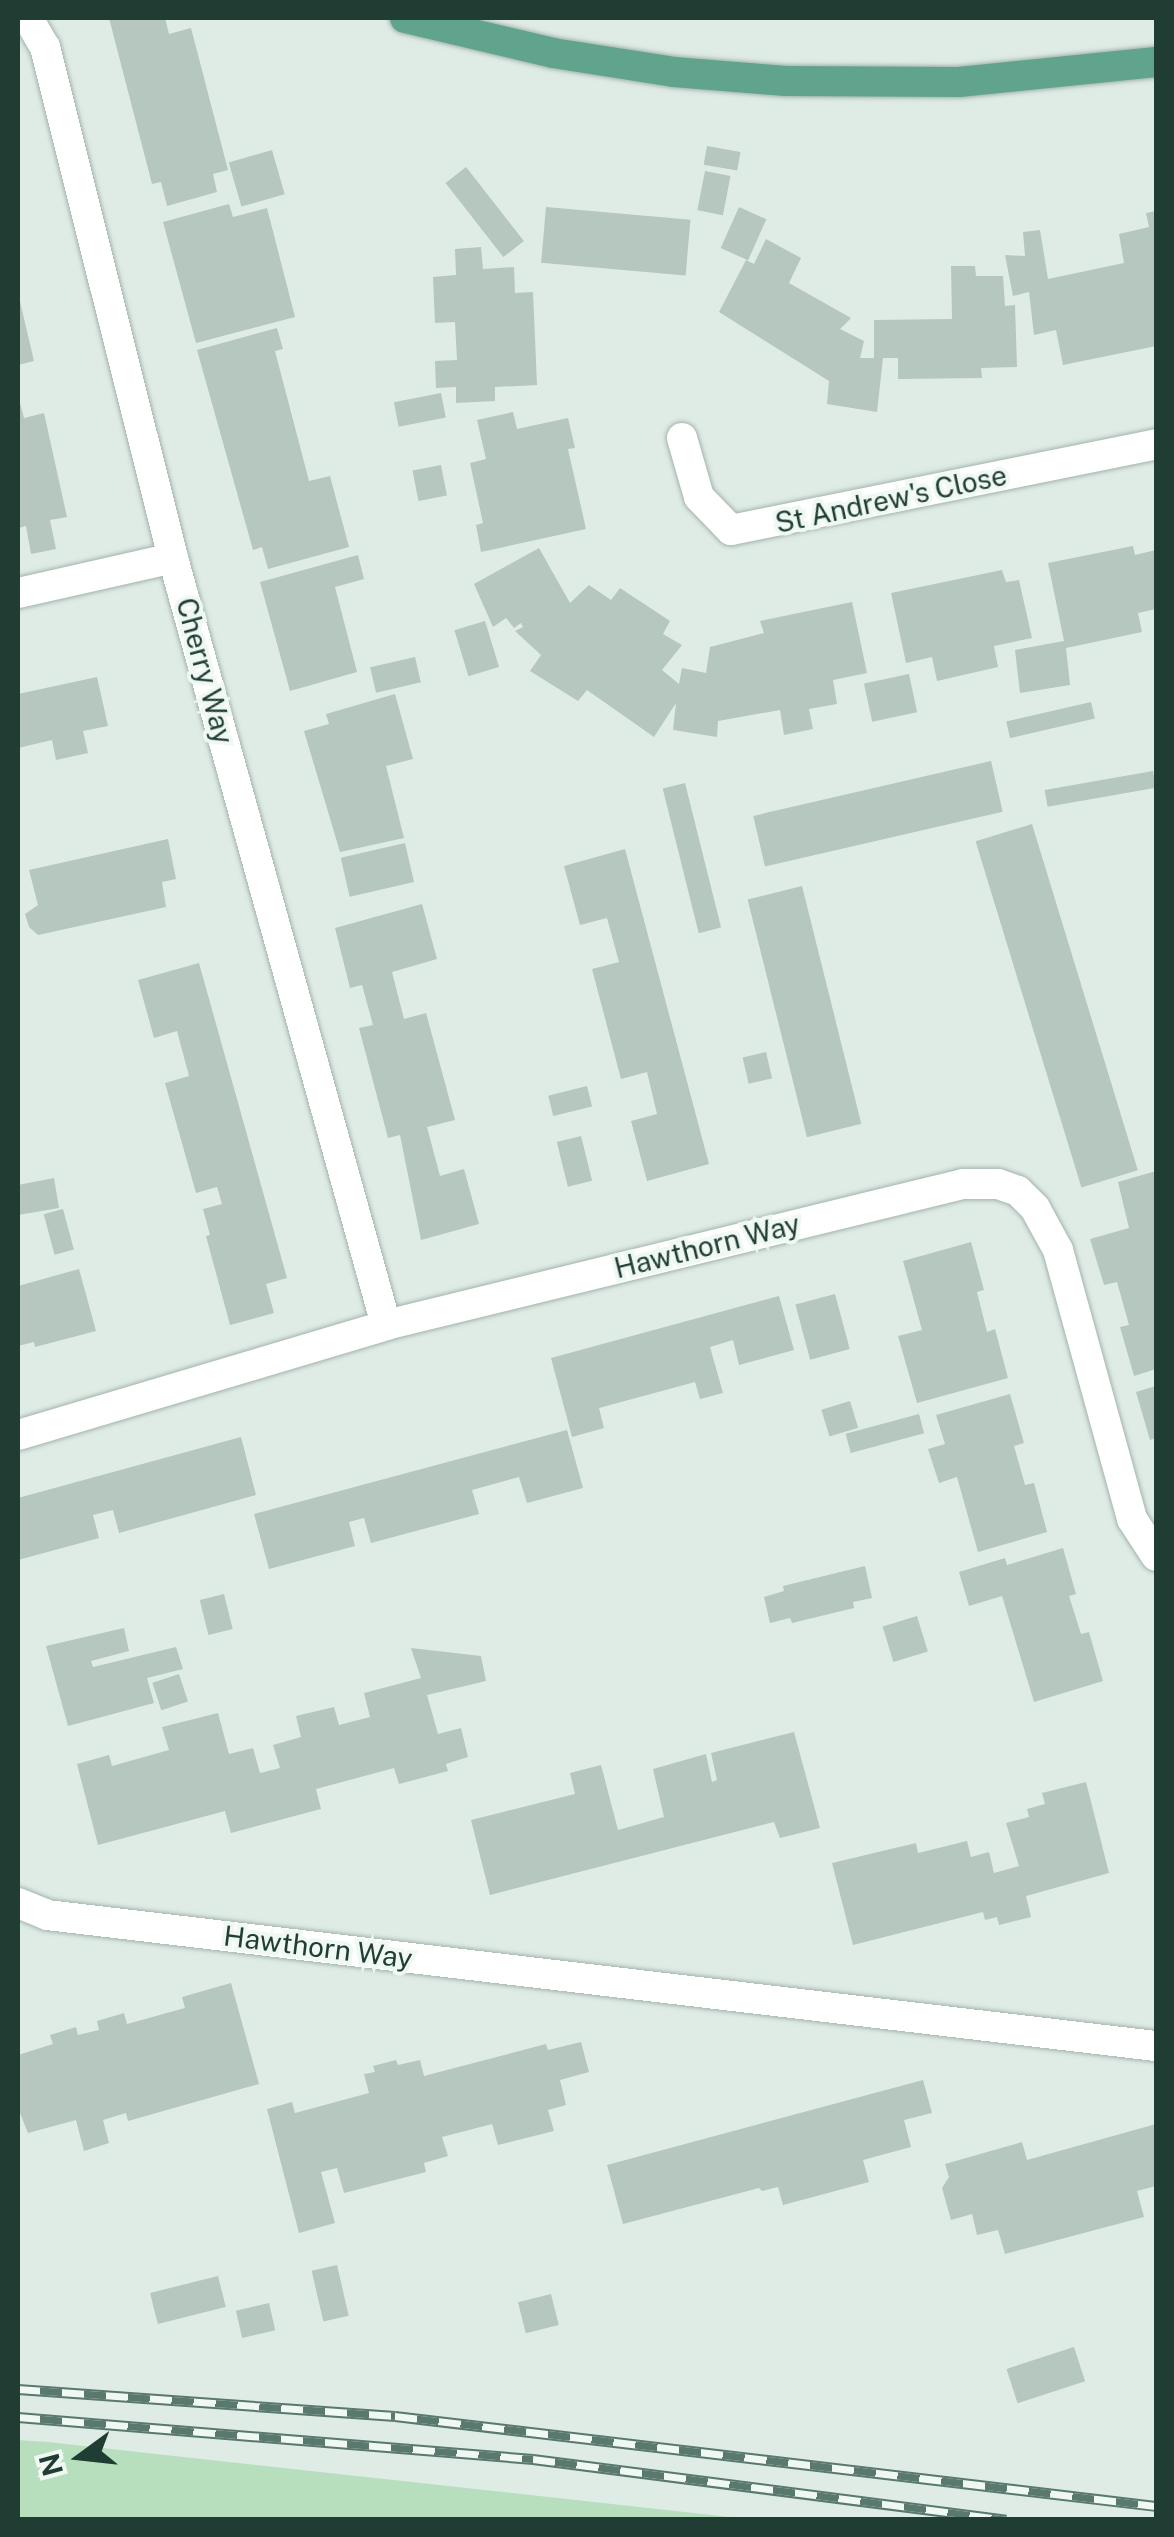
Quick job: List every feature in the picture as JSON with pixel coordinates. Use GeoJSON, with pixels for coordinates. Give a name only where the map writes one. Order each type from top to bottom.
{"type":"FeatureCollection","features":[{"type":"Feature","properties":{"kind":"main road"},"geometry":{"type":"LineString","coordinates":[[405,18],[554,53],[674,72],[786,81],[959,82],[1156,62]]}},
{"type":"Feature","properties":{"kind":"street","name":"Cherry Way"},"geometry":{"type":"LineString","coordinates":[[28,18],[45,47],[174,558],[386,1325]]}},
{"type":"Feature","properties":{"kind":"street","name":"St Andrew's Close"},"geometry":{"type":"LineString","coordinates":[[682,438],[699,497],[731,530],[1156,444]]}},
{"type":"Feature","properties":{"kind":"street"},"geometry":{"type":"LineString","coordinates":[[18,594],[174,558]]}},
{"type":"Feature","properties":{"kind":"street","name":"Hawthorn Way"},"geometry":{"type":"LineString","coordinates":[[18,1435],[386,1325],[963,1184],[998,1184],[1018,1191],[1035,1208],[1058,1250],[1132,1520],[1156,1556]]}},
{"type":"Feature","properties":{"kind":"street","name":"Hawthorn Way"},"geometry":{"type":"LineString","coordinates":[[18,1903],[67,1918],[1156,2046]]}},
{"type":"Feature","properties":{"kind":"green space"},"geometry":{"type":"Polygon","coordinates":[[[18,2440],[48,2442],[748,2519],[18,2519],[18,2440]]]}},
{"type":"Feature","properties":{"kind":"building"},"geometry":{"type":"Polygon","coordinates":[[[109,18],[165,18],[169,34],[191,28],[228,170],[213,174],[217,192],[167,206],[161,182],[152,184],[109,18]]]}},
{"type":"Feature","properties":{"kind":"building"},"geometry":{"type":"Polygon","coordinates":[[[707,146],[740,152],[737,171],[704,165],[707,146]]]}},
{"type":"Feature","properties":{"kind":"building"},"geometry":{"type":"Polygon","coordinates":[[[272,150],[285,194],[241,207],[229,162],[272,150]]]}},
{"type":"Feature","properties":{"kind":"building"},"geometry":{"type":"Polygon","coordinates":[[[466,167],[524,241],[503,257],[446,183],[466,167]]]}},
{"type":"Feature","properties":{"kind":"building"},"geometry":{"type":"Polygon","coordinates":[[[705,171],[731,176],[723,215],[697,210],[705,171]]]}},
{"type":"Feature","properties":{"kind":"building"},"geometry":{"type":"Polygon","coordinates":[[[229,204],[233,217],[267,208],[295,317],[196,343],[163,222],[229,204]]]}},
{"type":"Feature","properties":{"kind":"building"},"geometry":{"type":"Polygon","coordinates":[[[546,207],[690,220],[686,275],[541,263],[546,207]]]}},
{"type":"Feature","properties":{"kind":"building"},"geometry":{"type":"Polygon","coordinates":[[[739,207],[766,219],[748,260],[721,248],[739,207]]]}},
{"type":"Feature","properties":{"kind":"building"},"geometry":{"type":"Polygon","coordinates":[[[1156,211],[1156,346],[1063,365],[1056,330],[1034,335],[1029,292],[1013,296],[1005,255],[1025,256],[1023,232],[1040,230],[1048,279],[1124,263],[1119,234],[1149,227],[1146,213],[1156,211]]]}},
{"type":"Feature","properties":{"kind":"building"},"geometry":{"type":"Polygon","coordinates":[[[766,239],[801,258],[789,283],[851,318],[840,329],[864,341],[860,358],[874,358],[874,320],[952,319],[951,266],[975,266],[976,276],[1003,276],[1005,306],[1015,305],[1017,367],[981,368],[982,378],[898,379],[898,358],[883,358],[877,412],[827,404],[829,381],[719,312],[746,260],[754,264],[766,239]]]}},
{"type":"Feature","properties":{"kind":"building"},"geometry":{"type":"Polygon","coordinates":[[[481,247],[483,269],[514,267],[515,293],[533,292],[537,385],[495,387],[495,401],[456,403],[456,387],[436,388],[435,361],[457,360],[455,322],[435,323],[433,277],[456,275],[455,249],[481,247]]]}},
{"type":"Feature","properties":{"kind":"building"},"geometry":{"type":"Polygon","coordinates":[[[18,293],[34,361],[18,365],[18,293]]]}},
{"type":"Feature","properties":{"kind":"building"},"geometry":{"type":"Polygon","coordinates":[[[277,328],[283,349],[275,351],[309,481],[330,476],[349,547],[268,569],[262,547],[253,550],[197,350],[277,328]]]}},
{"type":"Feature","properties":{"kind":"building"},"geometry":{"type":"Polygon","coordinates":[[[441,393],[446,418],[399,427],[394,402],[441,393]]]}},
{"type":"Feature","properties":{"kind":"building"},"geometry":{"type":"Polygon","coordinates":[[[18,395],[24,418],[44,413],[67,517],[50,520],[56,549],[31,554],[26,526],[18,528],[18,395]]]}},
{"type":"Feature","properties":{"kind":"building"},"geometry":{"type":"Polygon","coordinates":[[[513,412],[517,429],[568,418],[575,448],[568,449],[586,529],[481,552],[476,525],[483,523],[470,463],[486,459],[477,420],[513,412]]]}},
{"type":"Feature","properties":{"kind":"building"},"geometry":{"type":"Polygon","coordinates":[[[441,465],[447,495],[418,501],[413,471],[441,465]]]}},
{"type":"Feature","properties":{"kind":"building"},"geometry":{"type":"Polygon","coordinates":[[[1133,546],[1135,555],[1156,550],[1156,609],[1138,613],[1142,632],[1066,648],[1070,685],[1020,693],[1015,650],[1064,641],[1048,563],[1133,546]]]}},
{"type":"Feature","properties":{"kind":"building"},"geometry":{"type":"Polygon","coordinates":[[[539,548],[570,603],[589,585],[611,600],[620,588],[670,621],[663,634],[682,645],[662,670],[679,684],[682,668],[706,673],[710,647],[764,633],[760,621],[852,602],[867,673],[833,680],[837,704],[809,709],[813,729],[784,735],[780,710],[718,721],[717,737],[673,730],[676,703],[654,737],[587,690],[578,701],[530,671],[541,655],[515,631],[523,627],[521,623],[514,628],[506,618],[493,627],[474,584],[539,548]]]}},
{"type":"Feature","properties":{"kind":"building"},"geometry":{"type":"Polygon","coordinates":[[[358,555],[364,579],[335,587],[357,672],[290,691],[260,582],[358,555]]]}},
{"type":"Feature","properties":{"kind":"building"},"geometry":{"type":"Polygon","coordinates":[[[1002,570],[1006,582],[1019,580],[1032,638],[994,646],[998,667],[937,681],[932,657],[906,663],[891,593],[1002,570]]]}},
{"type":"Feature","properties":{"kind":"building"},"geometry":{"type":"Polygon","coordinates":[[[485,621],[499,667],[468,676],[454,630],[485,621]]]}},
{"type":"Feature","properties":{"kind":"building"},"geometry":{"type":"Polygon","coordinates":[[[415,657],[421,682],[376,693],[370,667],[415,657]]]}},
{"type":"Feature","properties":{"kind":"building"},"geometry":{"type":"Polygon","coordinates":[[[909,674],[917,712],[872,722],[864,684],[909,674]]]}},
{"type":"Feature","properties":{"kind":"building"},"geometry":{"type":"Polygon","coordinates":[[[97,677],[108,726],[83,731],[88,753],[56,760],[52,740],[18,748],[18,694],[97,677]]]}},
{"type":"Feature","properties":{"kind":"building"},"geometry":{"type":"Polygon","coordinates":[[[395,694],[413,759],[386,766],[404,838],[340,852],[304,731],[329,724],[326,714],[395,694]]]}},
{"type":"Feature","properties":{"kind":"building"},"geometry":{"type":"Polygon","coordinates":[[[1091,702],[1095,719],[1010,738],[1006,722],[1091,702]]]}},
{"type":"Feature","properties":{"kind":"building"},"geometry":{"type":"Polygon","coordinates":[[[991,761],[1003,812],[765,867],[753,816],[991,761]]]}},
{"type":"Feature","properties":{"kind":"building"},"geometry":{"type":"Polygon","coordinates":[[[1153,771],[1156,788],[1048,807],[1045,790],[1153,771]]]}},
{"type":"Feature","properties":{"kind":"building"},"geometry":{"type":"Polygon","coordinates":[[[685,783],[721,928],[699,933],[663,789],[685,783]]]}},
{"type":"Feature","properties":{"kind":"building"},"geometry":{"type":"Polygon","coordinates":[[[1032,824],[1138,1170],[1081,1187],[976,841],[1032,824]]]}},
{"type":"Feature","properties":{"kind":"building"},"geometry":{"type":"Polygon","coordinates":[[[168,839],[176,879],[162,882],[166,907],[38,935],[29,927],[25,914],[38,905],[29,870],[168,839]]]}},
{"type":"Feature","properties":{"kind":"building"},"geometry":{"type":"Polygon","coordinates":[[[405,843],[414,882],[350,897],[341,858],[405,843]]]}},
{"type":"Feature","properties":{"kind":"building"},"geometry":{"type":"Polygon","coordinates":[[[625,849],[709,1164],[647,1181],[631,1121],[657,1114],[647,1072],[621,1079],[592,969],[619,962],[607,918],[580,925],[564,866],[625,849]]]}},
{"type":"Feature","properties":{"kind":"building"},"geometry":{"type":"Polygon","coordinates":[[[802,886],[861,1124],[807,1137],[748,900],[802,886]]]}},
{"type":"Feature","properties":{"kind":"building"},"geometry":{"type":"Polygon","coordinates":[[[422,904],[437,959],[392,972],[404,1019],[426,1013],[455,1120],[427,1127],[440,1176],[464,1169],[479,1224],[421,1240],[400,1135],[388,1138],[359,1028],[373,1025],[362,985],[350,988],[335,928],[422,904]]]}},
{"type":"Feature","properties":{"kind":"building"},"geometry":{"type":"Polygon","coordinates":[[[199,963],[287,1278],[266,1284],[274,1313],[230,1325],[206,1236],[210,1235],[203,1209],[222,1204],[217,1187],[196,1193],[165,1083],[189,1076],[177,1031],[154,1038],[138,980],[199,963]]]}},
{"type":"Feature","properties":{"kind":"building"},"geometry":{"type":"Polygon","coordinates":[[[766,1052],[772,1078],[749,1084],[743,1057],[766,1052]]]}},
{"type":"Feature","properties":{"kind":"building"},"geometry":{"type":"Polygon","coordinates":[[[587,1086],[592,1106],[553,1116],[548,1096],[587,1086]]]}},
{"type":"Feature","properties":{"kind":"building"},"geometry":{"type":"Polygon","coordinates":[[[581,1136],[592,1181],[568,1187],[557,1142],[581,1136]]]}},
{"type":"Feature","properties":{"kind":"building"},"geometry":{"type":"Polygon","coordinates":[[[1156,1171],[1156,1369],[1134,1376],[1120,1327],[1129,1325],[1117,1282],[1104,1285],[1090,1239],[1129,1228],[1118,1182],[1156,1171]]]}},
{"type":"Feature","properties":{"kind":"building"},"geometry":{"type":"Polygon","coordinates":[[[54,1178],[59,1208],[18,1215],[18,1185],[54,1178]]]}},
{"type":"Feature","properties":{"kind":"building"},"geometry":{"type":"Polygon","coordinates":[[[63,1209],[74,1250],[55,1255],[44,1214],[63,1209]]]}},
{"type":"Feature","properties":{"kind":"building"},"geometry":{"type":"Polygon","coordinates":[[[971,1242],[984,1290],[977,1292],[987,1332],[995,1329],[1008,1378],[917,1403],[898,1336],[922,1330],[903,1261],[971,1242]]]}},
{"type":"Feature","properties":{"kind":"building"},"geometry":{"type":"Polygon","coordinates":[[[79,1269],[96,1331],[35,1347],[34,1342],[18,1346],[18,1286],[79,1269]]]}},
{"type":"Feature","properties":{"kind":"building"},"geometry":{"type":"Polygon","coordinates":[[[835,1294],[850,1349],[810,1360],[795,1305],[835,1294]]]}},
{"type":"Feature","properties":{"kind":"building"},"geometry":{"type":"Polygon","coordinates":[[[779,1296],[794,1350],[739,1365],[733,1340],[710,1347],[723,1393],[700,1399],[695,1382],[599,1408],[604,1428],[572,1437],[551,1358],[779,1296]]]}},
{"type":"Feature","properties":{"kind":"building"},"geometry":{"type":"Polygon","coordinates":[[[1156,1386],[1156,1438],[1150,1440],[1136,1392],[1156,1386]]]}},
{"type":"Feature","properties":{"kind":"building"},"geometry":{"type":"Polygon","coordinates":[[[1010,1394],[1024,1443],[1014,1446],[1025,1485],[1034,1483],[1047,1532],[978,1552],[957,1477],[939,1483],[928,1449],[945,1444],[936,1415],[1010,1394]]]}},
{"type":"Feature","properties":{"kind":"building"},"geometry":{"type":"Polygon","coordinates":[[[850,1401],[858,1428],[829,1437],[821,1410],[850,1401]]]}},
{"type":"Feature","properties":{"kind":"building"},"geometry":{"type":"Polygon","coordinates":[[[919,1414],[924,1433],[851,1453],[846,1434],[919,1414]]]}},
{"type":"Feature","properties":{"kind":"building"},"geometry":{"type":"Polygon","coordinates":[[[567,1430],[583,1488],[527,1503],[519,1477],[472,1490],[479,1514],[371,1543],[364,1518],[349,1522],[355,1546],[269,1569],[254,1514],[567,1430]]]}},
{"type":"Feature","properties":{"kind":"building"},"geometry":{"type":"Polygon","coordinates":[[[241,1437],[256,1495],[119,1533],[113,1510],[93,1515],[99,1538],[18,1560],[18,1498],[241,1437]]]}},
{"type":"Feature","properties":{"kind":"building"},"geometry":{"type":"Polygon","coordinates":[[[1063,1548],[1076,1594],[1069,1596],[1081,1634],[1089,1632],[1103,1681],[1034,1702],[1002,1596],[969,1606],[959,1572],[1005,1558],[1007,1565],[1063,1548]]]}},
{"type":"Feature","properties":{"kind":"building"},"geometry":{"type":"Polygon","coordinates":[[[865,1566],[872,1598],[853,1602],[854,1608],[792,1623],[790,1618],[770,1623],[764,1597],[784,1591],[783,1586],[865,1566]]]}},
{"type":"Feature","properties":{"kind":"building"},"geometry":{"type":"Polygon","coordinates":[[[224,1594],[233,1629],[208,1635],[200,1600],[224,1594]]]}},
{"type":"Feature","properties":{"kind":"building"},"geometry":{"type":"Polygon","coordinates":[[[917,1616],[928,1651],[893,1662],[883,1627],[917,1616]]]}},
{"type":"Feature","properties":{"kind":"building"},"geometry":{"type":"Polygon","coordinates":[[[124,1628],[129,1651],[91,1661],[93,1667],[176,1647],[183,1669],[147,1678],[154,1703],[68,1726],[46,1646],[124,1628]]]}},
{"type":"Feature","properties":{"kind":"building"},"geometry":{"type":"Polygon","coordinates":[[[411,1648],[481,1656],[486,1681],[427,1695],[438,1734],[461,1728],[468,1757],[446,1764],[448,1771],[399,1784],[394,1768],[316,1789],[321,1809],[231,1833],[225,1811],[98,1845],[77,1764],[109,1755],[112,1766],[169,1750],[162,1727],[218,1713],[229,1754],[253,1748],[260,1773],[280,1768],[273,1745],[301,1737],[296,1716],[334,1707],[339,1725],[370,1717],[364,1693],[421,1678],[411,1648]]]}},
{"type":"Feature","properties":{"kind":"building"},"geometry":{"type":"Polygon","coordinates":[[[179,1674],[188,1702],[161,1710],[152,1683],[179,1674]]]}},
{"type":"Feature","properties":{"kind":"building"},"geometry":{"type":"Polygon","coordinates":[[[794,1732],[820,1828],[780,1838],[774,1822],[490,1895],[471,1820],[575,1794],[570,1773],[601,1765],[618,1830],[664,1817],[653,1769],[706,1754],[712,1782],[717,1780],[711,1753],[794,1732]]]}},
{"type":"Feature","properties":{"kind":"building"},"geometry":{"type":"Polygon","coordinates":[[[1086,1782],[1109,1873],[1026,1896],[1031,1917],[999,1925],[997,1917],[985,1920],[983,1912],[853,1945],[832,1863],[916,1843],[918,1853],[967,1841],[971,1857],[989,1852],[994,1873],[1019,1866],[1006,1823],[1029,1817],[1027,1809],[1045,1804],[1042,1793],[1086,1782]]]}},
{"type":"Feature","properties":{"kind":"building"},"geometry":{"type":"Polygon","coordinates":[[[231,1983],[259,2084],[128,2121],[126,2113],[103,2120],[109,2143],[84,2151],[76,2120],[28,2133],[18,2108],[18,2055],[53,2044],[50,2035],[76,2027],[78,2035],[99,2030],[97,2021],[124,2013],[127,2024],[185,2008],[182,1997],[231,1983]]]}},
{"type":"Feature","properties":{"kind":"building"},"geometry":{"type":"Polygon","coordinates":[[[581,2042],[589,2072],[560,2080],[566,2105],[548,2110],[554,2131],[498,2145],[492,2124],[442,2137],[448,2156],[424,2163],[426,2172],[344,2193],[337,2168],[321,2172],[335,2223],[299,2233],[267,2109],[292,2102],[295,2113],[369,2093],[364,2074],[375,2072],[373,2066],[396,2060],[398,2065],[420,2060],[424,2076],[546,2044],[548,2050],[581,2042]]]}},
{"type":"Feature","properties":{"kind":"building"},"geometry":{"type":"Polygon","coordinates":[[[923,2080],[932,2113],[904,2120],[911,2147],[863,2160],[869,2182],[783,2205],[778,2187],[762,2191],[759,2188],[623,2224],[607,2165],[923,2080]]]}},
{"type":"Feature","properties":{"kind":"building"},"geometry":{"type":"Polygon","coordinates":[[[1156,2124],[1156,2186],[1137,2191],[1144,2217],[1005,2254],[998,2230],[977,2235],[972,2214],[951,2220],[942,2188],[949,2177],[945,2164],[1022,2142],[1027,2160],[1156,2124]]]}},
{"type":"Feature","properties":{"kind":"building"},"geometry":{"type":"Polygon","coordinates":[[[337,2265],[349,2316],[323,2322],[312,2271],[337,2265]]]}},
{"type":"Feature","properties":{"kind":"building"},"geometry":{"type":"Polygon","coordinates":[[[218,2276],[226,2307],[158,2324],[150,2293],[218,2276]]]}},
{"type":"Feature","properties":{"kind":"building"},"geometry":{"type":"Polygon","coordinates":[[[551,2294],[559,2325],[526,2333],[518,2302],[551,2294]]]}},
{"type":"Feature","properties":{"kind":"building"},"geometry":{"type":"Polygon","coordinates":[[[269,2303],[275,2330],[242,2338],[236,2311],[269,2303]]]}},
{"type":"Feature","properties":{"kind":"building"},"geometry":{"type":"Polygon","coordinates":[[[1074,2347],[1085,2381],[1018,2403],[1006,2369],[1074,2347]]]}},
{"type":"Feature","properties":{"kind":"railway"},"geometry":{"type":"LineString","coordinates":[[18,2389],[395,2416],[1156,2506]]}},
{"type":"Feature","properties":{"kind":"railway"},"geometry":{"type":"LineString","coordinates":[[18,2417],[533,2459],[1006,2520]]}}]}
